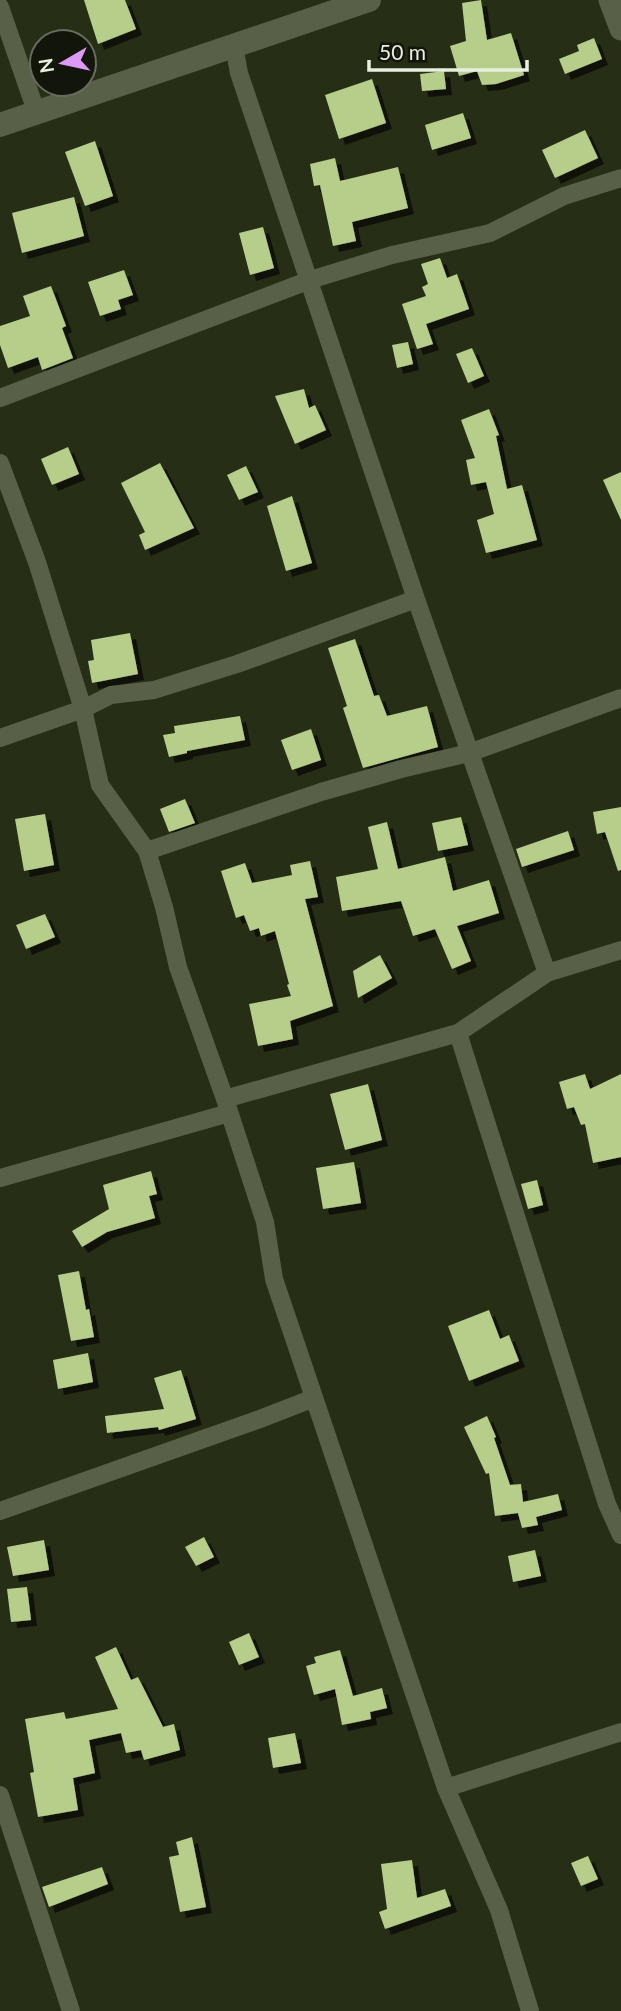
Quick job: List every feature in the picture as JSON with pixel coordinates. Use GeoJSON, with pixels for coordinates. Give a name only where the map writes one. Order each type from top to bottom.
{"type":"FeatureCollection","features":[{"type":"Feature","properties":{"kind":"main road"},"geometry":{"type":"LineString","coordinates":[[0,125],[369,0]]}},
{"type":"Feature","properties":{"kind":"street"},"geometry":{"type":"LineString","coordinates":[[610,0],[621,29]]}},
{"type":"Feature","properties":{"kind":"street"},"geometry":{"type":"LineString","coordinates":[[0,7],[36,111]]}},
{"type":"Feature","properties":{"kind":"street"},"geometry":{"type":"LineString","coordinates":[[234,46],[239,73],[416,599],[547,973]]}},
{"type":"Feature","properties":{"kind":"street"},"geometry":{"type":"LineString","coordinates":[[0,398],[310,280],[392,255],[490,233],[564,196],[621,178]]}},
{"type":"Feature","properties":{"kind":"street"},"geometry":{"type":"LineString","coordinates":[[0,463],[37,562],[83,709],[100,785],[147,851],[178,967],[265,1222],[274,1279],[446,1788],[499,1910],[530,2011]]}},
{"type":"Feature","properties":{"kind":"street"},"geometry":{"type":"LineString","coordinates":[[0,738],[83,709],[111,695],[154,690],[237,664],[416,599]]}},
{"type":"Feature","properties":{"kind":"street"},"geometry":{"type":"LineString","coordinates":[[147,851],[321,792],[469,753],[621,698]]}},
{"type":"Feature","properties":{"kind":"street"},"geometry":{"type":"LineString","coordinates":[[0,1178],[458,1033],[547,973],[621,950]]}},
{"type":"Feature","properties":{"kind":"street"},"geometry":{"type":"LineString","coordinates":[[458,1033],[614,1502],[621,1535]]}},
{"type":"Feature","properties":{"kind":"street"},"geometry":{"type":"LineString","coordinates":[[0,1511],[314,1398]]}},
{"type":"Feature","properties":{"kind":"street"},"geometry":{"type":"LineString","coordinates":[[446,1788],[621,1732]]}},
{"type":"Feature","properties":{"kind":"street"},"geometry":{"type":"LineString","coordinates":[[0,1795],[71,2011]]}},
{"type":"Feature","properties":{"kind":"building"},"geometry":{"type":"Polygon","coordinates":[[[84,0],[125,0],[136,29],[98,44],[98,28],[93,28],[84,0]]]}},
{"type":"Feature","properties":{"kind":"building"},"geometry":{"type":"Polygon","coordinates":[[[481,0],[487,40],[511,33],[524,75],[496,84],[482,85],[477,71],[459,76],[450,46],[466,41],[462,3],[481,0]]]}},
{"type":"Feature","properties":{"kind":"building"},"geometry":{"type":"Polygon","coordinates":[[[594,38],[602,59],[565,74],[559,59],[579,51],[577,45],[594,38]]]}},
{"type":"Feature","properties":{"kind":"building"},"geometry":{"type":"Polygon","coordinates":[[[444,71],[446,89],[422,91],[420,74],[444,71]]]}},
{"type":"Feature","properties":{"kind":"building"},"geometry":{"type":"Polygon","coordinates":[[[372,79],[386,123],[339,139],[325,95],[372,79]]]}},
{"type":"Feature","properties":{"kind":"building"},"geometry":{"type":"Polygon","coordinates":[[[463,113],[471,138],[432,150],[425,125],[463,113]]]}},
{"type":"Feature","properties":{"kind":"building"},"geometry":{"type":"Polygon","coordinates":[[[585,130],[598,158],[555,178],[542,150],[585,130]]]}},
{"type":"Feature","properties":{"kind":"building"},"geometry":{"type":"Polygon","coordinates":[[[95,141],[113,196],[85,206],[65,152],[95,141]]]}},
{"type":"Feature","properties":{"kind":"building"},"geometry":{"type":"Polygon","coordinates":[[[335,158],[340,181],[398,167],[408,208],[352,222],[356,241],[333,246],[320,185],[314,186],[310,164],[335,158]]]}},
{"type":"Feature","properties":{"kind":"building"},"geometry":{"type":"Polygon","coordinates":[[[74,197],[84,236],[22,253],[12,213],[74,197]]]}},
{"type":"Feature","properties":{"kind":"building"},"geometry":{"type":"Polygon","coordinates":[[[263,227],[274,268],[250,275],[239,233],[263,227]]]}},
{"type":"Feature","properties":{"kind":"building"},"geometry":{"type":"Polygon","coordinates":[[[440,258],[447,278],[457,274],[469,309],[426,324],[433,344],[417,349],[402,304],[426,296],[422,287],[428,284],[421,264],[440,258]]]}},
{"type":"Feature","properties":{"kind":"building"},"geometry":{"type":"Polygon","coordinates":[[[124,270],[133,295],[118,300],[121,309],[100,316],[88,282],[124,270]]]}},
{"type":"Feature","properties":{"kind":"building"},"geometry":{"type":"Polygon","coordinates":[[[51,286],[66,326],[62,328],[73,358],[42,370],[38,357],[8,368],[0,345],[0,326],[30,316],[23,296],[51,286]]]}},
{"type":"Feature","properties":{"kind":"building"},"geometry":{"type":"Polygon","coordinates":[[[408,342],[413,364],[397,368],[392,345],[408,342]]]}},
{"type":"Feature","properties":{"kind":"building"},"geometry":{"type":"Polygon","coordinates":[[[472,348],[484,376],[468,383],[456,354],[472,348]]]}},
{"type":"Feature","properties":{"kind":"building"},"geometry":{"type":"Polygon","coordinates":[[[304,389],[309,408],[315,405],[326,430],[295,444],[275,396],[304,389]]]}},
{"type":"Feature","properties":{"kind":"building"},"geometry":{"type":"Polygon","coordinates":[[[489,409],[499,435],[496,436],[507,489],[522,485],[537,540],[486,553],[477,520],[494,514],[486,482],[471,485],[466,460],[475,458],[461,420],[489,409]]]}},
{"type":"Feature","properties":{"kind":"building"},"geometry":{"type":"Polygon","coordinates":[[[68,447],[79,474],[52,485],[41,459],[68,447]]]}},
{"type":"Feature","properties":{"kind":"building"},"geometry":{"type":"Polygon","coordinates":[[[160,463],[194,528],[145,550],[139,535],[145,532],[121,483],[160,463]]]}},
{"type":"Feature","properties":{"kind":"building"},"geometry":{"type":"Polygon","coordinates":[[[246,466],[258,492],[239,500],[227,475],[246,466]]]}},
{"type":"Feature","properties":{"kind":"building"},"geometry":{"type":"Polygon","coordinates":[[[621,472],[621,520],[603,480],[621,472]]]}},
{"type":"Feature","properties":{"kind":"building"},"geometry":{"type":"Polygon","coordinates":[[[292,496],[312,563],[286,571],[267,506],[292,496]]]}},
{"type":"Feature","properties":{"kind":"building"},"geometry":{"type":"Polygon","coordinates":[[[130,633],[138,674],[92,683],[88,661],[94,660],[91,640],[130,633]]]}},
{"type":"Feature","properties":{"kind":"building"},"geometry":{"type":"Polygon","coordinates":[[[355,639],[374,696],[379,695],[387,716],[427,706],[438,747],[363,768],[343,708],[347,706],[328,648],[355,639]]]}},
{"type":"Feature","properties":{"kind":"building"},"geometry":{"type":"Polygon","coordinates":[[[240,716],[245,740],[169,757],[163,735],[175,733],[174,726],[240,716]]]}},
{"type":"Feature","properties":{"kind":"building"},"geometry":{"type":"Polygon","coordinates":[[[311,729],[321,760],[292,770],[281,740],[311,729]]]}},
{"type":"Feature","properties":{"kind":"building"},"geometry":{"type":"Polygon","coordinates":[[[185,799],[195,823],[169,832],[160,809],[185,799]]]}},
{"type":"Feature","properties":{"kind":"building"},"geometry":{"type":"Polygon","coordinates":[[[621,807],[621,870],[618,871],[605,832],[597,834],[593,812],[621,807]]]}},
{"type":"Feature","properties":{"kind":"building"},"geometry":{"type":"Polygon","coordinates":[[[45,814],[54,865],[24,871],[15,819],[45,814]]]}},
{"type":"Feature","properties":{"kind":"building"},"geometry":{"type":"Polygon","coordinates":[[[461,817],[468,845],[438,851],[432,823],[461,817]]]}},
{"type":"Feature","properties":{"kind":"building"},"geometry":{"type":"Polygon","coordinates":[[[387,822],[398,869],[445,857],[453,891],[489,880],[499,913],[457,926],[471,961],[452,969],[435,929],[413,936],[401,901],[342,911],[336,877],[378,869],[368,827],[387,822]]]}},
{"type":"Feature","properties":{"kind":"building"},"geometry":{"type":"Polygon","coordinates":[[[568,831],[574,850],[522,867],[516,849],[568,831]]]}},
{"type":"Feature","properties":{"kind":"building"},"geometry":{"type":"Polygon","coordinates":[[[310,861],[318,897],[305,899],[333,1006],[290,1021],[293,1039],[258,1046],[249,1004],[291,996],[287,985],[289,984],[275,931],[261,936],[259,928],[250,931],[244,915],[236,918],[221,871],[245,863],[252,883],[292,875],[290,865],[310,861]]]}},
{"type":"Feature","properties":{"kind":"building"},"geometry":{"type":"Polygon","coordinates":[[[45,914],[55,937],[26,949],[16,925],[45,914]]]}},
{"type":"Feature","properties":{"kind":"building"},"geometry":{"type":"Polygon","coordinates":[[[380,955],[392,978],[358,998],[353,971],[380,955]]]}},
{"type":"Feature","properties":{"kind":"building"},"geometry":{"type":"Polygon","coordinates":[[[585,1074],[590,1089],[621,1074],[621,1157],[593,1163],[585,1124],[581,1125],[574,1107],[567,1109],[559,1082],[585,1074]]]}},
{"type":"Feature","properties":{"kind":"building"},"geometry":{"type":"Polygon","coordinates":[[[368,1084],[382,1140],[345,1150],[330,1094],[368,1084]]]}},
{"type":"Feature","properties":{"kind":"building"},"geometry":{"type":"Polygon","coordinates":[[[354,1162],[361,1203],[323,1209],[316,1168],[354,1162]]]}},
{"type":"Feature","properties":{"kind":"building"},"geometry":{"type":"Polygon","coordinates":[[[151,1171],[157,1194],[149,1196],[155,1218],[107,1232],[82,1247],[72,1231],[109,1209],[103,1185],[151,1171]]]}},
{"type":"Feature","properties":{"kind":"building"},"geometry":{"type":"Polygon","coordinates":[[[537,1180],[543,1205],[528,1209],[521,1184],[537,1180]]]}},
{"type":"Feature","properties":{"kind":"building"},"geometry":{"type":"Polygon","coordinates":[[[79,1271],[94,1337],[71,1341],[58,1275],[79,1271]]]}},
{"type":"Feature","properties":{"kind":"building"},"geometry":{"type":"Polygon","coordinates":[[[489,1310],[500,1339],[509,1335],[519,1361],[469,1381],[448,1326],[489,1310]]]}},
{"type":"Feature","properties":{"kind":"building"},"geometry":{"type":"Polygon","coordinates":[[[88,1353],[93,1382],[58,1389],[53,1360],[88,1353]]]}},
{"type":"Feature","properties":{"kind":"building"},"geometry":{"type":"Polygon","coordinates":[[[181,1370],[196,1419],[159,1430],[158,1427],[107,1433],[105,1416],[164,1409],[154,1378],[181,1370]]]}},
{"type":"Feature","properties":{"kind":"building"},"geometry":{"type":"Polygon","coordinates":[[[487,1416],[510,1485],[521,1484],[523,1502],[558,1494],[562,1510],[536,1517],[538,1525],[522,1528],[518,1513],[495,1516],[489,1473],[486,1474],[464,1427],[487,1416]]]}},
{"type":"Feature","properties":{"kind":"building"},"geometry":{"type":"Polygon","coordinates":[[[204,1537],[214,1557],[196,1566],[185,1547],[204,1537]]]}},
{"type":"Feature","properties":{"kind":"building"},"geometry":{"type":"Polygon","coordinates":[[[44,1540],[49,1570],[13,1576],[7,1547],[44,1540]]]}},
{"type":"Feature","properties":{"kind":"building"},"geometry":{"type":"Polygon","coordinates":[[[535,1550],[541,1576],[513,1582],[508,1556],[535,1550]]]}},
{"type":"Feature","properties":{"kind":"building"},"geometry":{"type":"Polygon","coordinates":[[[27,1587],[31,1620],[11,1622],[7,1589],[27,1587]]]}},
{"type":"Feature","properties":{"kind":"building"},"geometry":{"type":"Polygon","coordinates":[[[249,1633],[259,1657],[239,1665],[229,1642],[249,1633]]]}},
{"type":"Feature","properties":{"kind":"building"},"geometry":{"type":"Polygon","coordinates":[[[116,1647],[131,1680],[138,1677],[163,1727],[174,1724],[180,1750],[144,1760],[141,1750],[126,1753],[121,1733],[89,1740],[95,1773],[73,1778],[78,1810],[38,1817],[30,1773],[34,1772],[25,1719],[64,1712],[66,1719],[118,1709],[95,1657],[116,1647]]]}},
{"type":"Feature","properties":{"kind":"building"},"geometry":{"type":"Polygon","coordinates":[[[340,1650],[353,1696],[382,1688],[387,1708],[370,1712],[371,1719],[342,1725],[335,1689],[314,1695],[306,1666],[316,1663],[314,1657],[340,1650]]]}},
{"type":"Feature","properties":{"kind":"building"},"geometry":{"type":"Polygon","coordinates":[[[295,1733],[301,1763],[273,1768],[268,1738],[295,1733]]]}},
{"type":"Feature","properties":{"kind":"building"},"geometry":{"type":"Polygon","coordinates":[[[192,1837],[206,1907],[180,1912],[169,1857],[179,1855],[176,1842],[192,1837]]]}},
{"type":"Feature","properties":{"kind":"building"},"geometry":{"type":"Polygon","coordinates":[[[588,1856],[598,1879],[581,1886],[571,1863],[588,1856]]]}},
{"type":"Feature","properties":{"kind":"building"},"geometry":{"type":"Polygon","coordinates":[[[412,1860],[417,1898],[445,1889],[451,1906],[385,1929],[379,1912],[387,1909],[381,1864],[412,1860]]]}},
{"type":"Feature","properties":{"kind":"building"},"geometry":{"type":"Polygon","coordinates":[[[102,1867],[108,1884],[49,1907],[42,1887],[102,1867]]]}}]}
